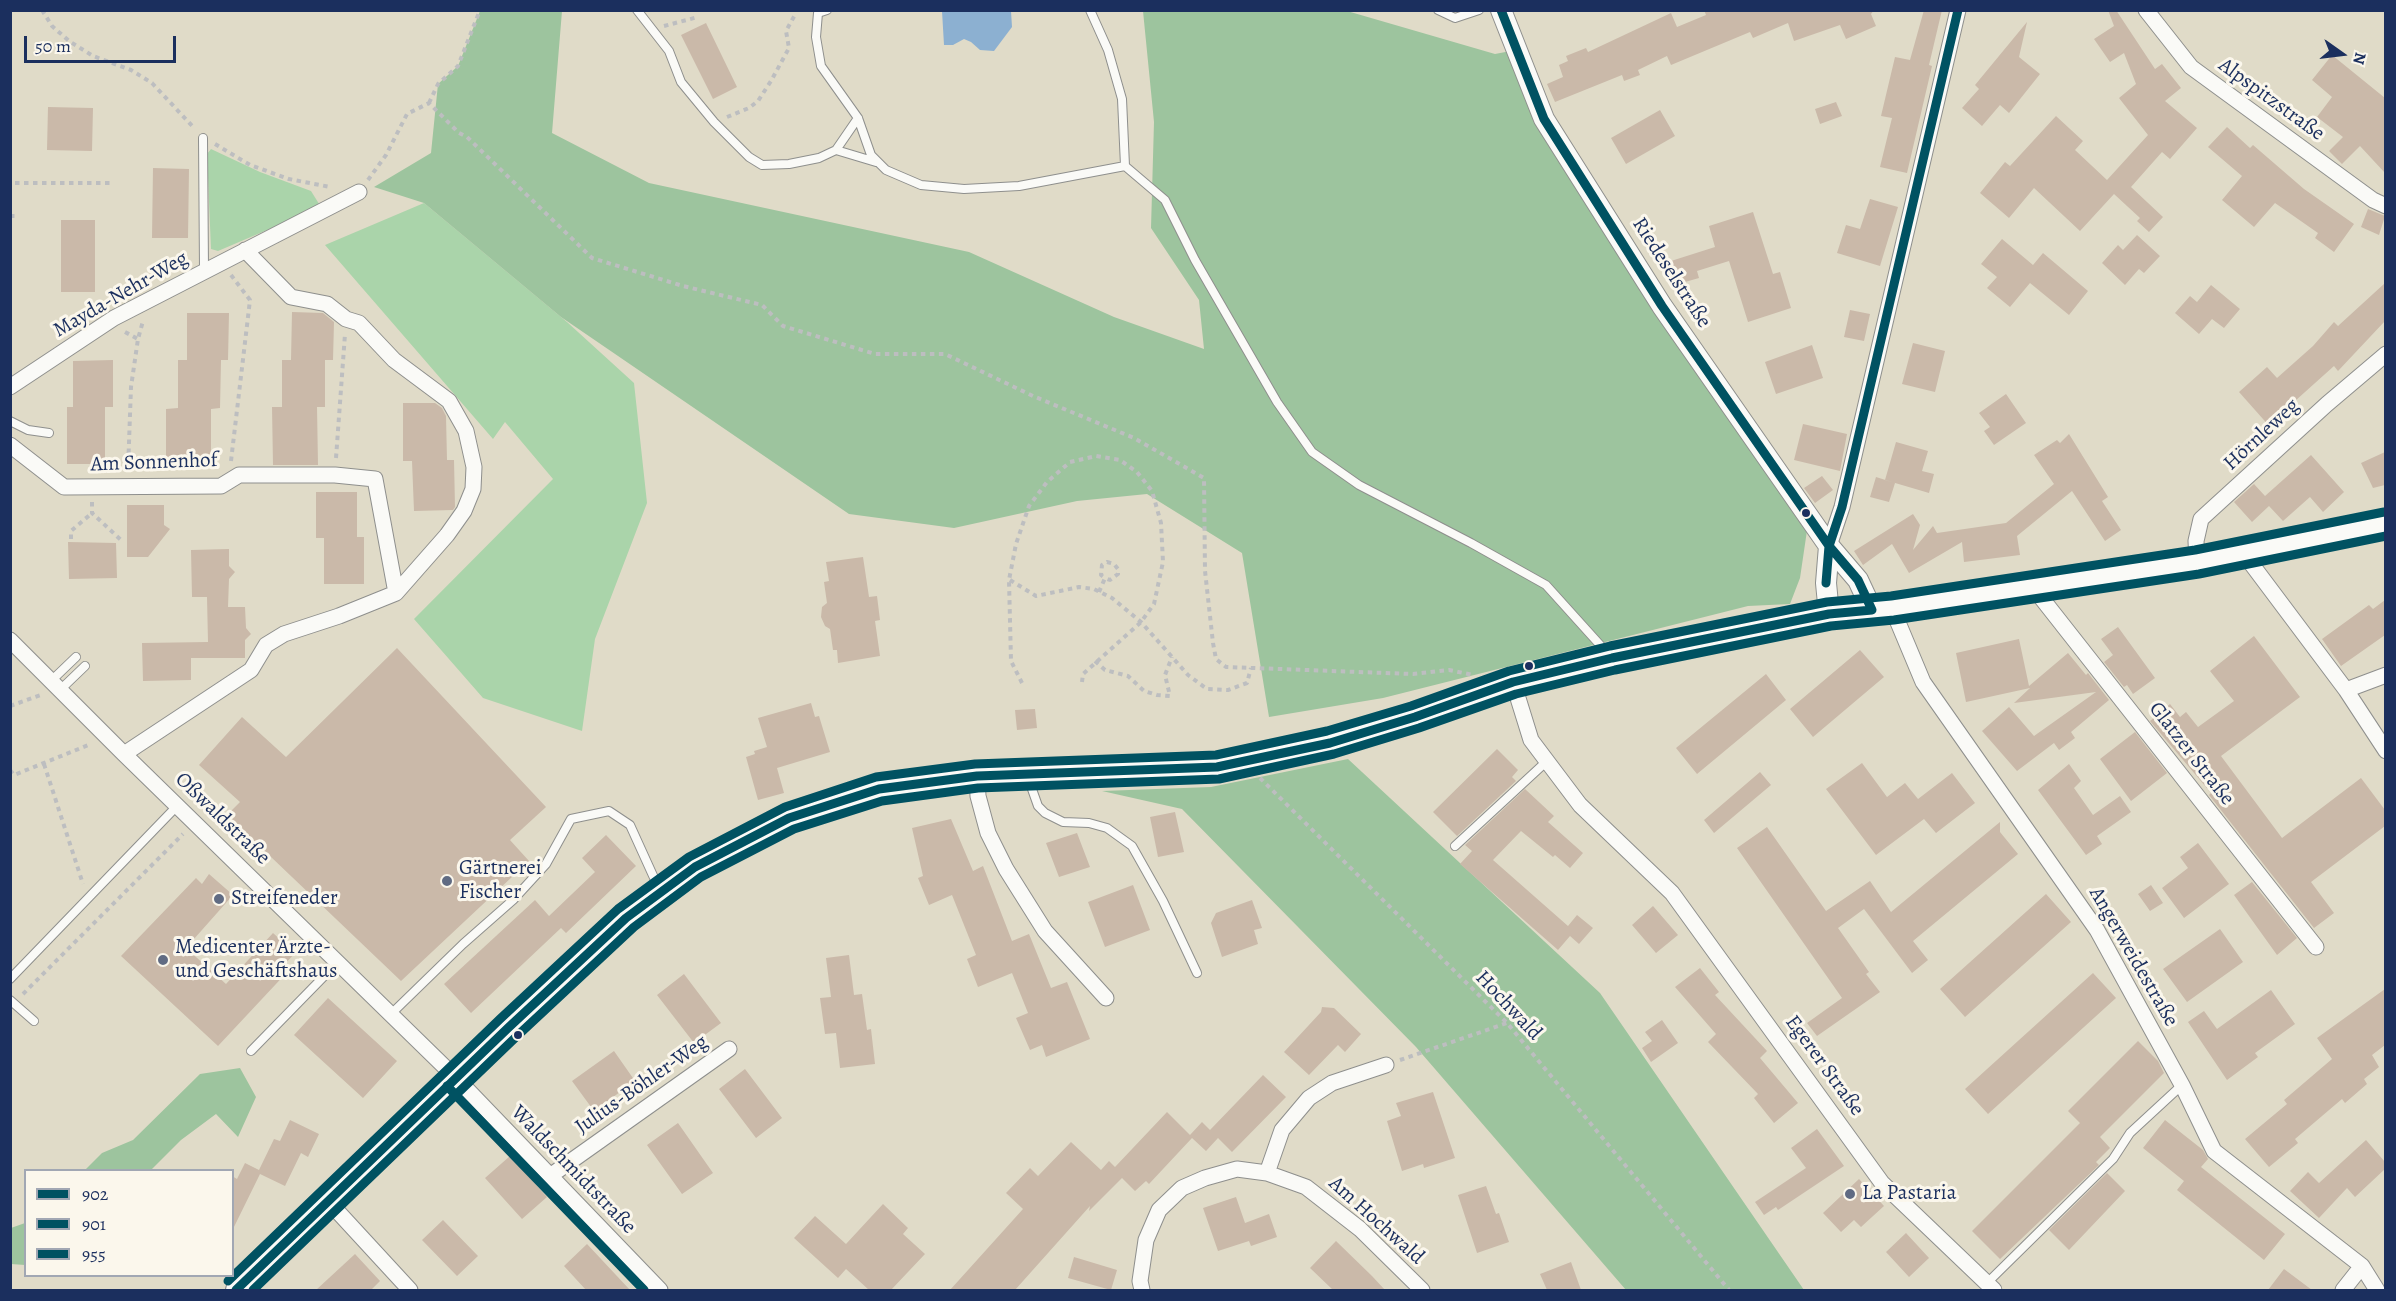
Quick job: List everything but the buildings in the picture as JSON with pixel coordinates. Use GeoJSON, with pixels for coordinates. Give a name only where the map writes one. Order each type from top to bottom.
{"type":"FeatureCollection","features":[{"type":"Feature","properties":{"kind":"street","name":"Riedeselstraße"},"geometry":{"type":"LineString","coordinates":[[1501,10],[1544,119],[1662,306],[1829,546],[1858,580],[1872,610]]}},
{"type":"Feature","properties":{"kind":"street"},"geometry":{"type":"LineString","coordinates":[[1829,614],[1826,583],[1829,546],[1842,507],[1958,10]]}},
{"type":"Feature","properties":{"kind":"street","name":"Alpspitzstraße"},"geometry":{"type":"LineString","coordinates":[[2146,10],[2191,67],[2373,200],[2385,206]]}},
{"type":"Feature","properties":{"kind":"street","name":"Mayda-Nehr-Weg"},"geometry":{"type":"LineString","coordinates":[[10,387],[114,318],[359,192]]}},
{"type":"Feature","properties":{"kind":"street"},"geometry":{"type":"LineString","coordinates":[[124,754],[251,670],[266,645],[284,634],[339,616],[396,592],[447,535],[464,511],[473,489],[474,466],[466,431],[448,401],[394,360],[359,323],[346,319],[327,304],[291,297],[250,247]]}},
{"type":"Feature","properties":{"kind":"street","name":"Hörnleweg"},"geometry":{"type":"LineString","coordinates":[[2197,562],[2196,541],[2201,519],[2385,354]]}},
{"type":"Feature","properties":{"kind":"street","name":"Am Sonnenhof"},"geometry":{"type":"LineString","coordinates":[[10,445],[64,487],[221,486],[239,475],[335,475],[375,478],[396,592]]}},
{"type":"Feature","properties":{"kind":"street"},"geometry":{"type":"LineString","coordinates":[[236,1290],[626,918],[695,867],[789,818],[879,789],[977,776],[1217,767],[1341,740],[1415,717],[1513,682],[1612,658],[1829,614],[1892,608],[2197,562],[2385,524]]}},
{"type":"Feature","properties":{"kind":"street"},"geometry":{"type":"LineString","coordinates":[[2244,554],[2346,690],[2385,751]]}},
{"type":"Feature","properties":{"kind":"street","name":"Glatzer Straße"},"geometry":{"type":"LineString","coordinates":[[2032,586],[2316,947]]}},
{"type":"Feature","properties":{"kind":"street","name":"Angerweidestraße"},"geometry":{"type":"LineString","coordinates":[[1892,608],[1923,682],[2097,930],[2182,1085],[2214,1151],[2362,1266],[2377,1290]]}},
{"type":"Feature","properties":{"kind":"street","name":"Oßwaldstraße"},"geometry":{"type":"LineString","coordinates":[[10,640],[456,1078]]}},
{"type":"Feature","properties":{"kind":"street"},"geometry":{"type":"LineString","coordinates":[[2346,690],[2385,675]]}},
{"type":"Feature","properties":{"kind":"street","name":"Egerer Straße"},"geometry":{"type":"LineString","coordinates":[[1513,682],[1531,740],[1580,805],[1672,893],[1882,1183],[1990,1287]]}},
{"type":"Feature","properties":{"kind":"street"},"geometry":{"type":"LineString","coordinates":[[977,776],[978,796],[988,833],[1006,869],[1045,931],[1106,998]]}},
{"type":"Feature","properties":{"kind":"street","name":"Julius-Böhler-Weg"},"geometry":{"type":"LineString","coordinates":[[550,1176],[729,1049]]}},
{"type":"Feature","properties":{"kind":"street"},"geometry":{"type":"LineString","coordinates":[[1267,1173],[1282,1130],[1309,1098],[1332,1083],[1386,1065]]}},
{"type":"Feature","properties":{"kind":"street","name":"Waldschmidtstraße"},"geometry":{"type":"LineString","coordinates":[[456,1078],[660,1290]]}},
{"type":"Feature","properties":{"kind":"street","name":"Am Hochwald"},"geometry":{"type":"LineString","coordinates":[[1142,1290],[1140,1281],[1146,1239],[1159,1210],[1182,1188],[1205,1178],[1237,1169],[1267,1173],[1306,1187],[1360,1229],[1422,1290]]}},
{"type":"Feature","properties":{"kind":"street"},"geometry":{"type":"LineString","coordinates":[[328,1201],[410,1290]]}},
{"type":"Feature","properties":{"kind":"street"},"geometry":{"type":"LineString","coordinates":[[2343,1290],[2362,1266]]}},
{"type":"Feature","properties":{"kind":"lane"},"geometry":{"type":"LineString","coordinates":[[637,10],[669,51],[681,82],[714,122],[749,157],[762,165],[789,164],[809,160],[836,150],[858,118]]}},
{"type":"Feature","properties":{"kind":"lane"},"geometry":{"type":"LineString","coordinates":[[827,10],[818,13],[816,37],[821,66],[858,118],[871,155],[886,170],[921,185],[964,189],[1019,186],[1125,166]]}},
{"type":"Feature","properties":{"kind":"lane"},"geometry":{"type":"LineString","coordinates":[[1090,10],[1108,50],[1122,99],[1125,166],[1165,200],[1195,260],[1277,402],[1312,452],[1359,485],[1546,585],[1612,658]]}},
{"type":"Feature","properties":{"kind":"lane"},"geometry":{"type":"LineString","coordinates":[[1438,10],[1455,18],[1479,10]]}},
{"type":"Feature","properties":{"kind":"lane"},"geometry":{"type":"LineString","coordinates":[[203,138],[204,270]]}},
{"type":"Feature","properties":{"kind":"lane"},"geometry":{"type":"LineString","coordinates":[[836,150],[876,162]]}},
{"type":"Feature","properties":{"kind":"lane"},"geometry":{"type":"LineString","coordinates":[[10,421],[28,430],[49,433]]}},
{"type":"Feature","properties":{"kind":"lane"},"geometry":{"type":"LineString","coordinates":[[57,687],[76,657]]}},
{"type":"Feature","properties":{"kind":"lane"},"geometry":{"type":"LineString","coordinates":[[57,687],[85,666]]}},
{"type":"Feature","properties":{"kind":"lane"},"geometry":{"type":"LineString","coordinates":[[1455,846],[1547,761]]}},
{"type":"Feature","properties":{"kind":"lane"},"geometry":{"type":"LineString","coordinates":[[1026,774],[1038,806],[1045,813],[1063,822],[1089,823],[1107,828],[1132,846],[1163,901],[1197,972]]}},
{"type":"Feature","properties":{"kind":"lane"},"geometry":{"type":"LineString","coordinates":[[10,979],[178,805]]}},
{"type":"Feature","properties":{"kind":"lane"},"geometry":{"type":"LineString","coordinates":[[391,1014],[463,944],[513,900],[546,864],[571,819],[609,811],[630,825],[660,893]]}},
{"type":"Feature","properties":{"kind":"lane"},"geometry":{"type":"LineString","coordinates":[[251,1050],[338,962]]}},
{"type":"Feature","properties":{"kind":"lane"},"geometry":{"type":"LineString","coordinates":[[12,1001],[34,1022]]}},
{"type":"Feature","properties":{"kind":"lane"},"geometry":{"type":"LineString","coordinates":[[1990,1287],[2113,1159],[2130,1133],[2182,1085]]}},
{"type":"Feature","properties":{"kind":"path"},"geometry":{"type":"LineString","coordinates":[[42,10],[52,26],[69,41],[93,56],[131,70],[152,83],[203,138],[250,165],[289,179],[359,192],[386,155],[407,114],[429,103],[438,84],[458,66],[480,10]]}},
{"type":"Feature","properties":{"kind":"path"},"geometry":{"type":"LineString","coordinates":[[714,122],[749,108],[758,101],[789,48],[786,31],[796,12]]}},
{"type":"Feature","properties":{"kind":"path"},"geometry":{"type":"LineString","coordinates":[[652,29],[699,17]]}},
{"type":"Feature","properties":{"kind":"path"},"geometry":{"type":"LineString","coordinates":[[429,103],[592,258],[683,286],[762,305],[783,326],[876,354],[945,354],[1033,396],[1134,438],[1204,478],[1205,571],[1216,659],[1226,667],[1413,674],[1449,670],[1481,676]]}},
{"type":"Feature","properties":{"kind":"path"},"geometry":{"type":"LineString","coordinates":[[15,183],[114,183]]}},
{"type":"Feature","properties":{"kind":"path"},"geometry":{"type":"LineString","coordinates":[[10,216],[17,216]]}},
{"type":"Feature","properties":{"kind":"path"},"geometry":{"type":"LineString","coordinates":[[221,263],[250,300],[228,482]]}},
{"type":"Feature","properties":{"kind":"path"},"geometry":{"type":"LineString","coordinates":[[128,486],[131,387],[138,339],[148,300]]}},
{"type":"Feature","properties":{"kind":"path"},"geometry":{"type":"LineString","coordinates":[[335,475],[346,319]]}},
{"type":"Feature","properties":{"kind":"path"},"geometry":{"type":"LineString","coordinates":[[1022,683],[1011,661],[1009,580],[1016,544],[1029,506],[1047,482],[1070,462],[1095,456],[1120,460],[1137,472],[1152,491],[1161,523],[1163,562],[1154,604],[1141,622],[1095,661],[1083,674],[1082,682]]}},
{"type":"Feature","properties":{"kind":"path"},"geometry":{"type":"LineString","coordinates":[[92,487],[92,513],[121,540]]}},
{"type":"Feature","properties":{"kind":"path"},"geometry":{"type":"LineString","coordinates":[[71,539],[71,531],[92,513]]}},
{"type":"Feature","properties":{"kind":"path"},"geometry":{"type":"LineString","coordinates":[[1107,562],[1114,564],[1118,574],[1110,580],[1105,578],[1101,575],[1102,565],[1107,562]]}},
{"type":"Feature","properties":{"kind":"path"},"geometry":{"type":"LineString","coordinates":[[1099,592],[1105,578]]}},
{"type":"Feature","properties":{"kind":"path"},"geometry":{"type":"LineString","coordinates":[[1009,580],[1036,596],[1079,587],[1099,592],[1125,606],[1188,675],[1207,689],[1228,690],[1247,683],[1251,668]]}},
{"type":"Feature","properties":{"kind":"path"},"geometry":{"type":"LineString","coordinates":[[1095,661],[1105,670],[1128,676],[1144,692],[1170,696],[1165,675],[1172,657]]}},
{"type":"Feature","properties":{"kind":"path"},"geometry":{"type":"LineString","coordinates":[[10,706],[57,687]]}},
{"type":"Feature","properties":{"kind":"path"},"geometry":{"type":"LineString","coordinates":[[10,770],[14,775],[44,765],[107,737]]}},
{"type":"Feature","properties":{"kind":"path","name":"Hochwald"},"geometry":{"type":"LineString","coordinates":[[1243,762],[1507,1023],[1729,1290]]}},
{"type":"Feature","properties":{"kind":"path"},"geometry":{"type":"LineString","coordinates":[[44,765],[88,899]]}},
{"type":"Feature","properties":{"kind":"path"},"geometry":{"type":"LineString","coordinates":[[12,1001],[172,844],[188,830],[200,827]]}},
{"type":"Feature","properties":{"kind":"path"},"geometry":{"type":"LineString","coordinates":[[1386,1065],[1507,1023]]}},
{"type":"Feature","properties":{"kind":"green space"},"geometry":{"type":"Polygon","coordinates":[[[480,11],[562,11],[552,133],[649,183],[969,252],[1114,317],[1204,349],[1199,300],[1151,228],[1154,122],[1143,11],[1347,11],[1495,54],[1516,50],[1524,69],[1662,306],[1809,517],[1800,578],[1790,604],[1748,606],[1383,698],[1269,717],[1242,553],[1147,494],[1077,501],[954,528],[849,514],[561,317],[424,203],[374,187],[431,153],[438,84],[458,66],[480,11]]]}},
{"type":"Feature","properties":{"kind":"green space"},"geometry":{"type":"Polygon","coordinates":[[[211,149],[260,172],[311,191],[321,207],[218,251],[211,249],[207,154],[211,149]]]}},
{"type":"Feature","properties":{"kind":"green space"},"geometry":{"type":"Polygon","coordinates":[[[424,203],[567,322],[634,383],[647,503],[595,639],[582,731],[483,698],[414,619],[553,479],[505,422],[493,439],[325,245],[424,203]]]}},
{"type":"Feature","properties":{"kind":"green space"},"geometry":{"type":"Polygon","coordinates":[[[1348,759],[1600,993],[1804,1290],[1626,1290],[1416,1047],[1182,809],[1102,791],[1211,787],[1348,759]]]}},
{"type":"Feature","properties":{"kind":"green space"},"geometry":{"type":"Polygon","coordinates":[[[240,1068],[256,1097],[238,1137],[216,1114],[181,1140],[152,1169],[86,1169],[102,1153],[133,1140],[200,1074],[240,1068]]]}},
{"type":"Feature","properties":{"kind":"green space"},"geometry":{"type":"Polygon","coordinates":[[[24,1223],[24,1265],[11,1264],[11,1228],[24,1223]]]}},
{"type":"Feature","properties":{"kind":"water"},"geometry":{"type":"Polygon","coordinates":[[[942,11],[1011,11],[1012,27],[994,51],[980,50],[964,39],[953,45],[944,45],[942,11]]]}},
{"type":"Feature","properties":{"kind":"transit line","name":"902"},"geometry":{"type":"LineString","coordinates":[[1501,10],[1544,119],[1662,306],[1829,546],[1858,580],[1872,610]]}},
{"type":"Feature","properties":{"kind":"transit line","name":"902"},"geometry":{"type":"LineString","coordinates":[[1826,583],[1829,546],[1842,507],[1958,10]]}},
{"type":"Feature","properties":{"kind":"transit line","name":"955"},"geometry":{"type":"LineString","coordinates":[[234,1275],[500,1019],[618,909],[689,857],[785,807],[876,777],[975,764],[1216,755],[1327,731],[1411,706],[1509,671],[1610,646],[1827,602],[1891,596],[2195,550],[2384,512]]}},
{"type":"Feature","properties":{"kind":"transit line","name":"901"},"geometry":{"type":"LineString","coordinates":[[253,1290],[634,927],[701,877],[794,829],[882,801],[978,788],[1219,779],[1334,754],[1419,728],[1516,694],[1615,670],[1831,626],[1894,620],[2199,574],[2386,536]]}},
{"type":"Feature","properties":{"kind":"transit line","name":"902"},"geometry":{"type":"LineString","coordinates":[[236,1290],[508,1028],[626,918],[695,867],[789,818],[879,789],[977,776],[1217,767],[1330,743],[1415,717],[1513,682],[1612,658],[1829,614],[1872,610]]}},
{"type":"Feature","properties":{"kind":"transit line","name":"901"},"geometry":{"type":"LineString","coordinates":[[447,1086],[644,1290]]}},
{"type":"Feature","properties":{"kind":"transit line","name":"955"},"geometry":{"type":"LineString","coordinates":[[228,1281],[232,1277]]}},
{"type":"Feature","properties":{"kind":"place","name":"Gärtnerei Fischer"},"geometry":{"type":"Point","coordinates":[447,881]}},
{"type":"Feature","properties":{"kind":"place","name":"Streifeneder"},"geometry":{"type":"Point","coordinates":[219,899]}},
{"type":"Feature","properties":{"kind":"place","name":"Medicenter Ärzte- und Geschäftshaus"},"geometry":{"type":"Point","coordinates":[163,960]}},
{"type":"Feature","properties":{"kind":"place","name":"La Pastaria"},"geometry":{"type":"Point","coordinates":[1850,1194]}}]}
